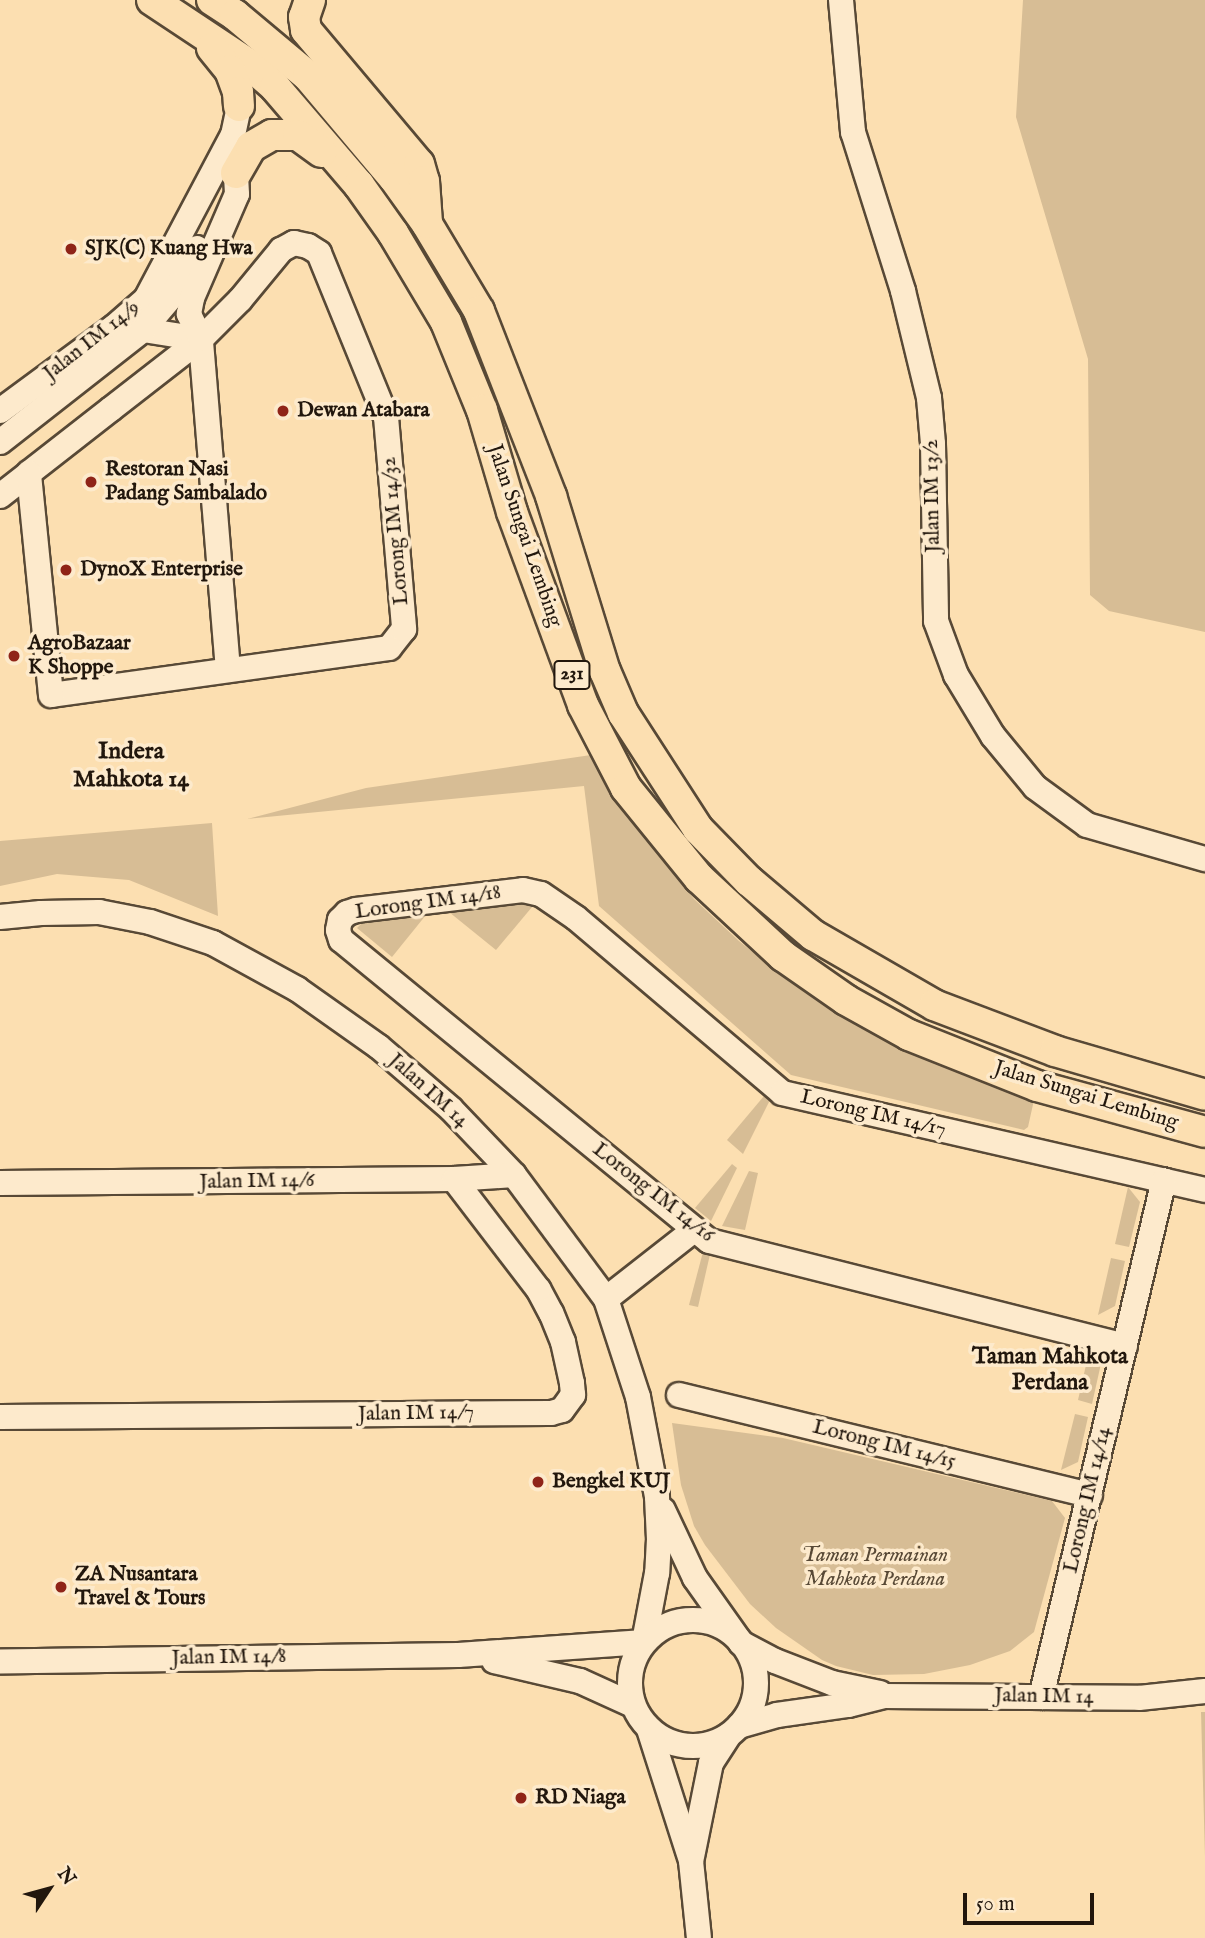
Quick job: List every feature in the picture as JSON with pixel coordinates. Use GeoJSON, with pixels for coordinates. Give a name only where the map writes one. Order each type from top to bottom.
{"type":"FeatureCollection","features":[{"type":"Feature","properties":{"kind":"main road","name":"Jalan Sungai Lembing"},"geometry":{"type":"LineString","coordinates":[[152,0],[250,65],[275,87],[380,212],[446,322],[482,410],[512,512],[583,705],[626,788],[699,878],[783,956],[846,1000],[909,1035],[1037,1086],[1205,1132]]}},
{"type":"Feature","properties":{"kind":"main road","name":"Jalan Sungai Lembing"},"geometry":{"type":"LineString","coordinates":[[212,0],[235,15],[308,76],[394,178],[427,224],[479,311],[551,496],[605,671],[623,713],[698,830],[749,881],[813,935],[934,1005],[1055,1051],[1205,1095]]}},
{"type":"Feature","properties":{"kind":"main road"},"geometry":{"type":"LineString","coordinates":[[310,0],[304,17],[306,30],[419,164],[424,181],[427,224]]}},
{"type":"Feature","properties":{"kind":"main road"},"geometry":{"type":"LineString","coordinates":[[197,30],[230,70],[238,93],[239,106]]}},
{"type":"Feature","properties":{"kind":"main road"},"geometry":{"type":"LineString","coordinates":[[236,173],[251,147],[259,141],[272,135],[298,135],[314,145],[380,212]]}},
{"type":"Feature","properties":{"kind":"street","name":"Jalan IM 13/2"},"geometry":{"type":"LineString","coordinates":[[841,0],[853,132],[903,291],[929,398],[933,444],[936,621],[956,675],[993,736],[1035,787],[1087,825],[1205,859]]}},
{"type":"Feature","properties":{"kind":"street","name":"Jalan IM 14/9"},"geometry":{"type":"LineString","coordinates":[[0,411],[114,327],[146,299],[233,135],[239,106]]}},
{"type":"Feature","properties":{"kind":"street","name":"Jalan IM 14/9"},"geometry":{"type":"LineString","coordinates":[[0,442],[143,330],[172,296],[236,173]]}},
{"type":"Feature","properties":{"kind":"street"},"geometry":{"type":"LineString","coordinates":[[29,473],[51,695],[228,670],[201,339],[190,314],[192,298],[237,194],[236,173]]}},
{"type":"Feature","properties":{"kind":"street","name":"Lorong IM 14/32"},"geometry":{"type":"LineString","coordinates":[[201,339],[240,300],[281,250],[294,243],[308,246],[319,253],[386,417],[404,629],[389,648],[228,670]]}},
{"type":"Feature","properties":{"kind":"street"},"geometry":{"type":"LineString","coordinates":[[143,330],[201,339]]}},
{"type":"Feature","properties":{"kind":"street"},"geometry":{"type":"LineString","coordinates":[[0,496],[201,339]]}},
{"type":"Feature","properties":{"kind":"street","name":"Lorong IM 14/18"},"geometry":{"type":"LineString","coordinates":[[338,925],[347,913],[356,909],[523,890]]}},
{"type":"Feature","properties":{"kind":"street","name":"Lorong IM 14/17"},"geometry":{"type":"LineString","coordinates":[[523,890],[553,900],[782,1093],[1205,1190]]}},
{"type":"Feature","properties":{"kind":"street","name":"Jalan IM 14"},"geometry":{"type":"LineString","coordinates":[[0,917],[99,912],[150,922],[213,943],[297,989],[379,1048],[451,1109],[514,1175],[606,1298],[638,1397],[657,1497]]}},
{"type":"Feature","properties":{"kind":"street","name":"Lorong IM 14/16"},"geometry":{"type":"LineString","coordinates":[[338,925],[338,935],[349,946],[709,1241],[1125,1346]]}},
{"type":"Feature","properties":{"kind":"street","name":"Jalan IM 14/6"},"geometry":{"type":"LineString","coordinates":[[0,1183],[454,1179],[514,1175]]}},
{"type":"Feature","properties":{"kind":"street","name":"Jalan IM 14/7"},"geometry":{"type":"LineString","coordinates":[[0,1417],[551,1413],[562,1410],[573,1395],[572,1383],[551,1313],[538,1289],[454,1179]]}},
{"type":"Feature","properties":{"kind":"street","name":"Lorong IM 14/14"},"geometry":{"type":"LineString","coordinates":[[1041,1697],[1164,1180]]}},
{"type":"Feature","properties":{"kind":"street"},"geometry":{"type":"LineString","coordinates":[[606,1298],[694,1230]]}},
{"type":"Feature","properties":{"kind":"street","name":"Lorong IM 14/15"},"geometry":{"type":"LineString","coordinates":[[679,1395],[1090,1495]]}},
{"type":"Feature","properties":{"kind":"street"},"geometry":{"type":"LineString","coordinates":[[657,1497],[657,1573],[644,1642],[633,1661],[630,1676],[633,1705],[649,1729],[691,1861],[699,1938]]}},
{"type":"Feature","properties":{"kind":"street"},"geometry":{"type":"LineString","coordinates":[[657,1497],[695,1578],[741,1643],[753,1666],[755,1692],[747,1716],[711,1763],[691,1861]]}},
{"type":"Feature","properties":{"kind":"street"},"geometry":{"type":"LineString","coordinates":[[644,1642],[670,1623],[685,1620],[717,1625],[741,1643],[798,1671],[883,1696]]}},
{"type":"Feature","properties":{"kind":"street","name":"Jalan IM 14/8"},"geometry":{"type":"LineString","coordinates":[[0,1661],[458,1655],[644,1642]]}},
{"type":"Feature","properties":{"kind":"street","name":"Jalan IM 14/8"},"geometry":{"type":"LineString","coordinates":[[458,1655],[580,1681],[633,1705]]}},
{"type":"Feature","properties":{"kind":"street","name":"Jalan IM 14"},"geometry":{"type":"LineString","coordinates":[[883,1696],[1150,1698],[1205,1691]]}},
{"type":"Feature","properties":{"kind":"street"},"geometry":{"type":"LineString","coordinates":[[649,1729],[661,1738],[688,1746],[703,1745],[777,1714],[848,1705],[883,1696]]}},
{"type":"Feature","properties":{"kind":"green space"},"geometry":{"type":"Polygon","coordinates":[[[1023,0],[1205,0],[1205,632],[1109,611],[1090,595],[1088,359],[1016,117],[1023,0]]]}},
{"type":"Feature","properties":{"kind":"green space"},"geometry":{"type":"Polygon","coordinates":[[[591,755],[623,808],[694,899],[739,941],[786,979],[835,1009],[1034,1100],[1028,1127],[1024,1130],[791,1075],[599,906],[584,786],[247,819],[366,788],[591,755]]]}},
{"type":"Feature","properties":{"kind":"green space"},"geometry":{"type":"Polygon","coordinates":[[[212,823],[218,916],[129,880],[57,874],[0,886],[0,841],[212,823]]]}},
{"type":"Feature","properties":{"kind":"green space"},"geometry":{"type":"Polygon","coordinates":[[[516,903],[532,907],[496,950],[449,912],[516,903]]]}},
{"type":"Feature","properties":{"kind":"green space"},"geometry":{"type":"Polygon","coordinates":[[[426,915],[392,957],[357,928],[361,924],[426,915]]]}},
{"type":"Feature","properties":{"kind":"green space"},"geometry":{"type":"Polygon","coordinates":[[[764,1096],[770,1100],[743,1154],[727,1140],[764,1096]]]}},
{"type":"Feature","properties":{"kind":"green space"},"geometry":{"type":"Polygon","coordinates":[[[732,1164],[737,1168],[711,1221],[695,1208],[732,1164]]]}},
{"type":"Feature","properties":{"kind":"green space"},"geometry":{"type":"Polygon","coordinates":[[[749,1171],[758,1173],[745,1230],[722,1226],[749,1171]]]}},
{"type":"Feature","properties":{"kind":"green space"},"geometry":{"type":"Polygon","coordinates":[[[1128,1187],[1140,1202],[1129,1247],[1115,1244],[1128,1187]]]}},
{"type":"Feature","properties":{"kind":"green space"},"geometry":{"type":"Polygon","coordinates":[[[704,1248],[711,1250],[698,1307],[689,1305],[704,1248]]]}},
{"type":"Feature","properties":{"kind":"green space"},"geometry":{"type":"Polygon","coordinates":[[[1111,1258],[1125,1261],[1115,1306],[1098,1315],[1111,1258]]]}},
{"type":"Feature","properties":{"kind":"green space"},"geometry":{"type":"Polygon","coordinates":[[[1091,1343],[1102,1359],[1092,1404],[1078,1400],[1091,1343]]]}},
{"type":"Feature","properties":{"kind":"green space"},"geometry":{"type":"Polygon","coordinates":[[[1075,1414],[1088,1417],[1078,1462],[1061,1470],[1075,1414]]]}},
{"type":"Feature","properties":{"kind":"green space","name":"Taman Permainan Mahkota Perdana"},"geometry":{"type":"Polygon","coordinates":[[[672,1423],[783,1438],[1052,1501],[1065,1518],[1034,1632],[1010,1651],[970,1665],[924,1674],[873,1675],[822,1660],[776,1628],[750,1604],[705,1545],[694,1526],[681,1485],[672,1423]]]}},
{"type":"Feature","properties":{"kind":"green space"},"geometry":{"type":"Polygon","coordinates":[[[1201,1712],[1205,1712],[1205,1856],[1201,1712]]]}},
{"type":"Feature","properties":{"kind":"place","name":"SJK(C) Kuang Hwa"},"geometry":{"type":"Point","coordinates":[71,249]}},
{"type":"Feature","properties":{"kind":"place","name":"Dewan Atabara"},"geometry":{"type":"Point","coordinates":[283,411]}},
{"type":"Feature","properties":{"kind":"place","name":"Restoran Nasi Padang Sambalado"},"geometry":{"type":"Point","coordinates":[91,482]}},
{"type":"Feature","properties":{"kind":"place","name":"DynoX Enterprise"},"geometry":{"type":"Point","coordinates":[66,570]}},
{"type":"Feature","properties":{"kind":"place","name":"AgroBazaar K Shoppe"},"geometry":{"type":"Point","coordinates":[14,656]}},
{"type":"Feature","properties":{"kind":"place","name":"Bengkel KUJ"},"geometry":{"type":"Point","coordinates":[538,1482]}},
{"type":"Feature","properties":{"kind":"place","name":"ZA Nusantara Travel & Tours"},"geometry":{"type":"Point","coordinates":[61,1587]}},
{"type":"Feature","properties":{"kind":"place","name":"RD Niaga"},"geometry":{"type":"Point","coordinates":[521,1798]}},
{"type":"Feature","properties":{"kind":"district","name":"Indera Mahkota 14"},"geometry":{"type":"Point","coordinates":[131,766]}},
{"type":"Feature","properties":{"kind":"district","name":"Taman Mahkota Perdana"},"geometry":{"type":"Point","coordinates":[1050,1370]}}]}
